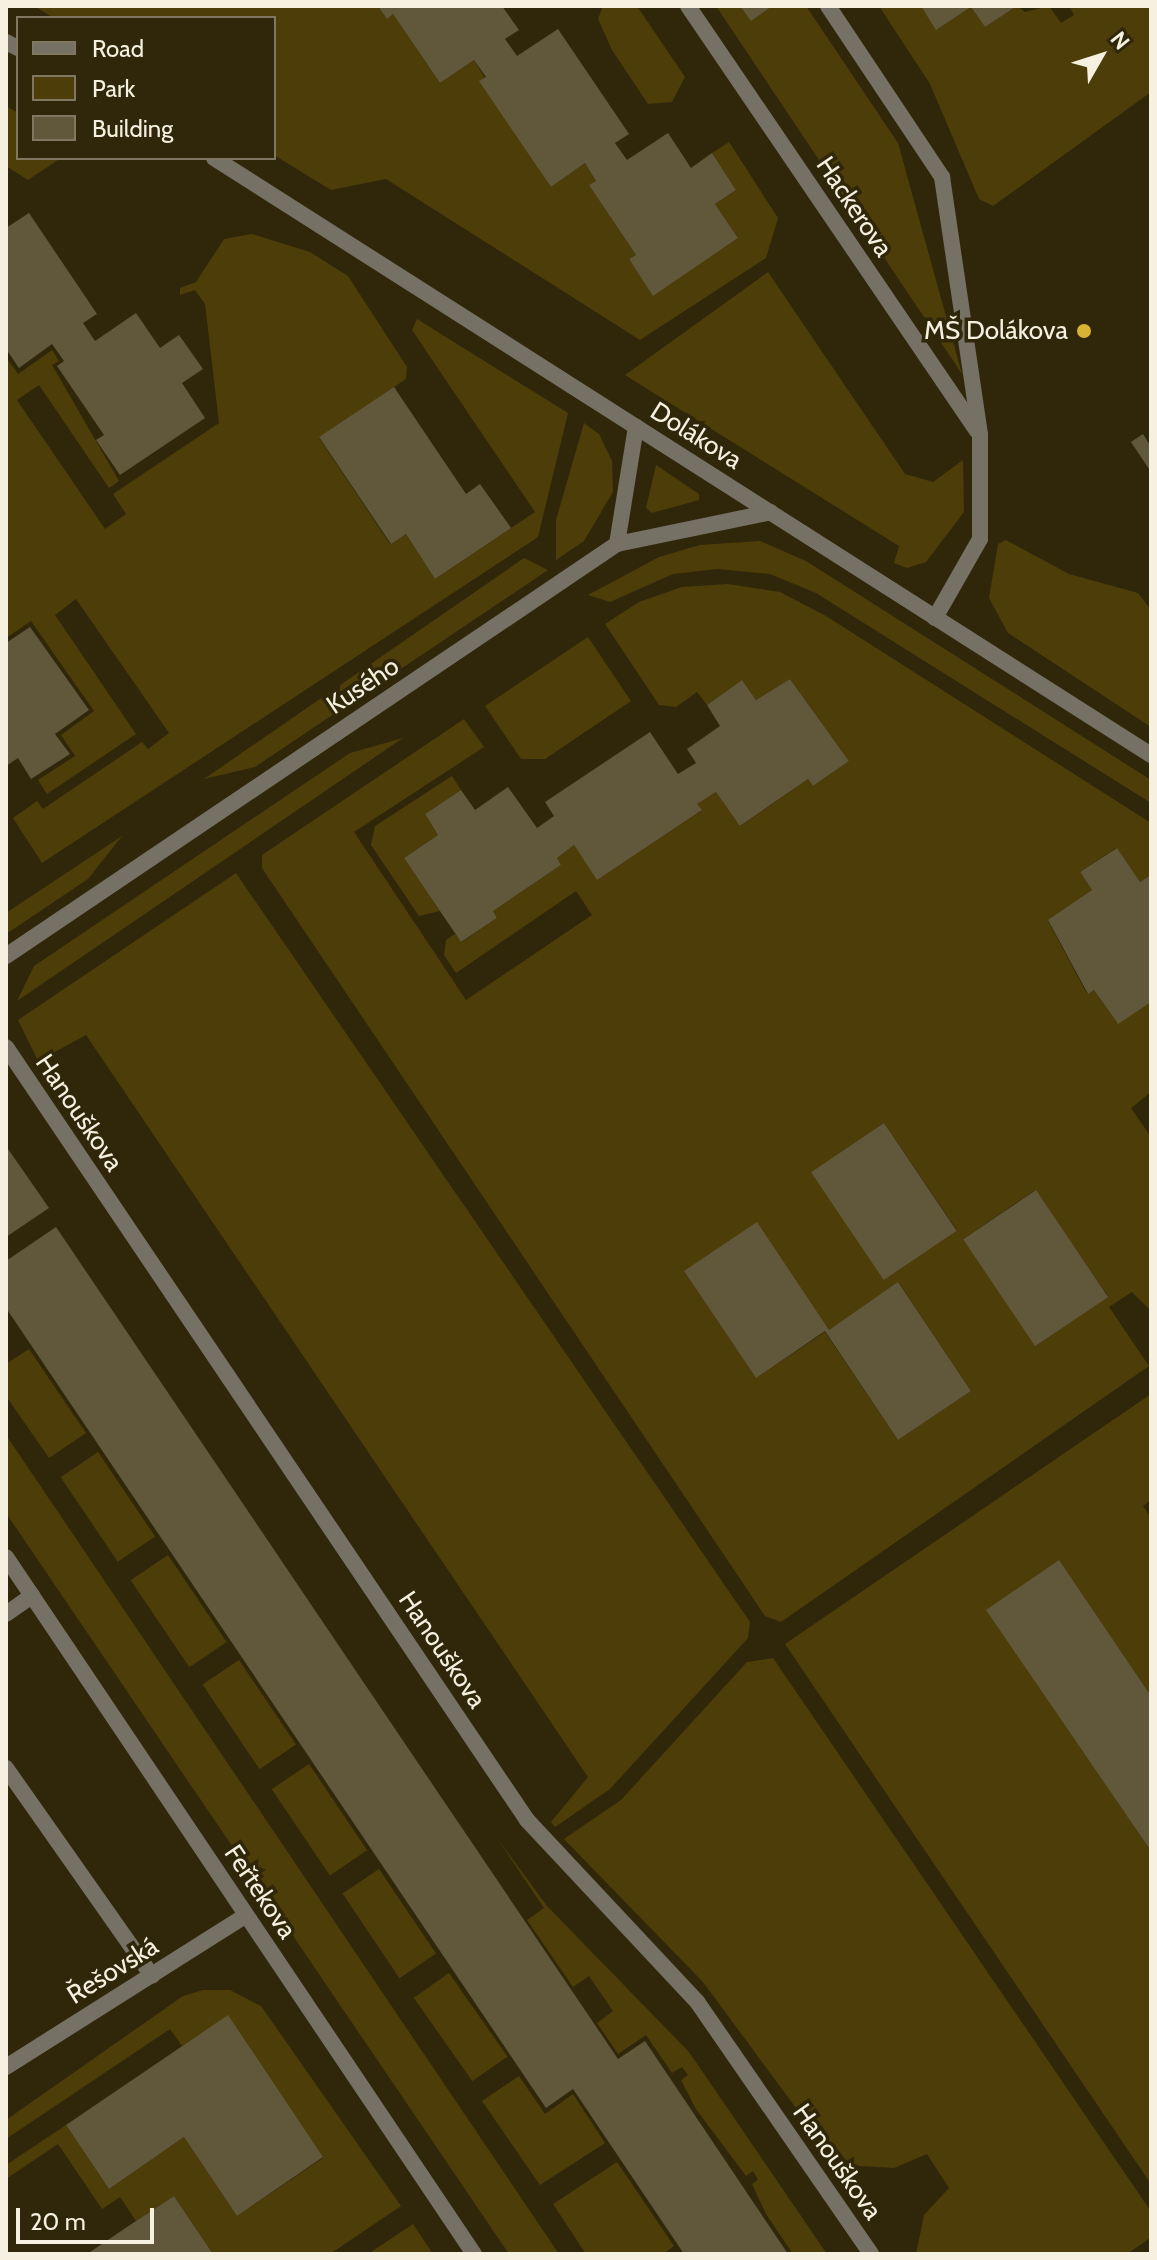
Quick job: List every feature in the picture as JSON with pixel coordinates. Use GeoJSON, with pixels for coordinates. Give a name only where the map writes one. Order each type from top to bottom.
{"type":"FeatureCollection","features":[{"type":"Feature","properties":{"kind":"street","name":"Hackerova"},"geometry":{"type":"LineString","coordinates":[[688,6],[980,440]]}},
{"type":"Feature","properties":{"kind":"street"},"geometry":{"type":"LineString","coordinates":[[828,6],[942,177],[980,440],[980,539],[935,618]]}},
{"type":"Feature","properties":{"kind":"street","name":"Dolákova"},"geometry":{"type":"LineString","coordinates":[[217,160],[1151,755]]}},
{"type":"Feature","properties":{"kind":"street"},"geometry":{"type":"LineString","coordinates":[[617,544],[636,427]]}},
{"type":"Feature","properties":{"kind":"street","name":"Kusého"},"geometry":{"type":"LineString","coordinates":[[6,956],[617,544],[771,512]]}},
{"type":"Feature","properties":{"kind":"street","name":"Hanouškova"},"geometry":{"type":"LineString","coordinates":[[6,1047],[527,1820],[698,2003],[871,2254]]}},
{"type":"Feature","properties":{"kind":"street","name":"Feřtekova"},"geometry":{"type":"LineString","coordinates":[[6,1557],[474,2254]]}},
{"type":"Feature","properties":{"kind":"street"},"geometry":{"type":"LineString","coordinates":[[6,1614],[32,1596]]}},
{"type":"Feature","properties":{"kind":"street"},"geometry":{"type":"LineString","coordinates":[[6,1768],[152,1976]]}},
{"type":"Feature","properties":{"kind":"street","name":"Řešovská"},"geometry":{"type":"LineString","coordinates":[[6,2067],[246,1915]]}},
{"type":"Feature","properties":{"kind":"green space"},"geometry":{"type":"Polygon","coordinates":[[[34,6],[378,6],[387,18],[393,14],[440,83],[474,60],[551,187],[585,163],[596,181],[590,186],[636,255],[629,259],[653,295],[738,238],[715,204],[736,190],[712,153],[729,142],[778,218],[766,258],[640,340],[386,179],[331,190],[276,156],[276,16],[51,16],[34,6]]]}},
{"type":"Feature","properties":{"kind":"green space"},"geometry":{"type":"Polygon","coordinates":[[[603,6],[637,6],[685,77],[672,102],[648,104],[612,50],[598,19],[603,6]]]}},
{"type":"Feature","properties":{"kind":"green space"},"geometry":{"type":"Polygon","coordinates":[[[716,6],[806,6],[898,143],[962,374],[716,6]]]}},
{"type":"Feature","properties":{"kind":"green space"},"geometry":{"type":"Polygon","coordinates":[[[879,6],[921,6],[937,29],[971,7],[985,27],[1017,6],[1025,12],[1049,6],[1061,23],[1074,15],[1069,6],[1151,6],[1151,92],[993,206],[979,199],[930,84],[879,6]]]}},
{"type":"Feature","properties":{"kind":"green space"},"geometry":{"type":"Polygon","coordinates":[[[6,106],[16,112],[16,160],[58,160],[28,180],[6,166],[6,106]]]}},
{"type":"Feature","properties":{"kind":"green space"},"geometry":{"type":"Polygon","coordinates":[[[252,234],[310,252],[348,276],[407,367],[406,379],[319,438],[390,544],[406,534],[435,579],[535,512],[412,330],[417,319],[568,413],[538,537],[42,863],[13,818],[37,801],[43,809],[142,742],[148,749],[169,733],[76,599],[55,615],[136,734],[47,794],[38,780],[75,756],[61,735],[94,711],[31,621],[6,638],[6,357],[18,374],[52,350],[59,361],[52,365],[119,481],[109,488],[39,385],[17,400],[105,529],[126,514],[113,494],[219,423],[205,304],[195,290],[180,295],[180,288],[196,282],[224,239],[252,234]]]}},
{"type":"Feature","properties":{"kind":"green space"},"geometry":{"type":"Polygon","coordinates":[[[768,272],[905,474],[933,482],[963,460],[964,512],[926,562],[907,568],[894,563],[899,546],[625,375],[768,272]]]}},
{"type":"Feature","properties":{"kind":"green space"},"geometry":{"type":"Polygon","coordinates":[[[584,423],[599,434],[612,461],[613,492],[584,541],[556,560],[556,520],[584,423]]]}},
{"type":"Feature","properties":{"kind":"green space"},"geometry":{"type":"Polygon","coordinates":[[[656,465],[699,494],[699,500],[652,513],[646,508],[656,465]]]}},
{"type":"Feature","properties":{"kind":"green space"},"geometry":{"type":"Polygon","coordinates":[[[1006,540],[1069,574],[1138,593],[1151,610],[1151,727],[1008,633],[989,598],[998,544],[1006,540]]]}},
{"type":"Feature","properties":{"kind":"green space"},"geometry":{"type":"Polygon","coordinates":[[[760,541],[806,561],[1151,780],[1151,803],[816,593],[770,574],[718,569],[673,574],[610,602],[588,595],[659,557],[700,545],[760,541]]]}},
{"type":"Feature","properties":{"kind":"green space"},"geometry":{"type":"Polygon","coordinates":[[[524,558],[548,570],[255,767],[204,779],[524,558]]]}},
{"type":"Feature","properties":{"kind":"green space"},"geometry":{"type":"Polygon","coordinates":[[[728,584],[780,592],[826,616],[1151,823],[1151,875],[1140,882],[1116,848],[1080,872],[1092,890],[1048,921],[1087,994],[1094,990],[1117,1023],[1151,1002],[1151,1092],[1131,1108],[1151,1137],[1151,1311],[1132,1292],[1109,1307],[1149,1366],[781,1622],[765,1616],[262,868],[262,855],[464,719],[484,747],[354,832],[466,1000],[592,915],[576,891],[456,973],[444,955],[446,940],[455,934],[462,942],[497,918],[493,911],[561,865],[557,858],[574,845],[597,879],[701,811],[697,804],[716,792],[741,826],[808,779],[813,786],[849,761],[790,679],[756,700],[742,680],[707,705],[697,692],[676,707],[659,705],[605,624],[639,602],[682,587],[728,584]],[[884,1123],[812,1173],[884,1279],[957,1230],[884,1123]],[[1035,1190],[963,1239],[1036,1346],[1108,1296],[1035,1190]],[[684,1271],[756,1378],[825,1332],[898,1440],[971,1391],[899,1283],[829,1330],[684,1271]]]}},
{"type":"Feature","properties":{"kind":"green space"},"geometry":{"type":"Polygon","coordinates":[[[588,637],[631,701],[545,759],[521,759],[485,706],[588,637]]]}},
{"type":"Feature","properties":{"kind":"green space"},"geometry":{"type":"Polygon","coordinates":[[[403,738],[17,1001],[34,966],[350,753],[403,738]]]}},
{"type":"Feature","properties":{"kind":"green space"},"geometry":{"type":"Polygon","coordinates":[[[452,776],[461,790],[425,814],[438,835],[404,858],[440,911],[419,916],[371,845],[375,826],[452,776]]]}},
{"type":"Feature","properties":{"kind":"green space"},"geometry":{"type":"Polygon","coordinates":[[[122,836],[88,879],[6,934],[6,913],[122,836]]]}},
{"type":"Feature","properties":{"kind":"green space"},"geometry":{"type":"Polygon","coordinates":[[[236,873],[750,1622],[748,1638],[610,1789],[555,1827],[551,1822],[588,1777],[86,1035],[38,1061],[18,1020],[236,873]]]}},
{"type":"Feature","properties":{"kind":"green space"},"geometry":{"type":"Polygon","coordinates":[[[29,1349],[86,1433],[49,1458],[6,1396],[6,1364],[29,1349]]]}},
{"type":"Feature","properties":{"kind":"green space"},"geometry":{"type":"Polygon","coordinates":[[[1151,1394],[1151,1500],[1143,1506],[1151,1518],[1151,1696],[1059,1561],[987,1610],[1151,1851],[1151,2184],[785,1644],[1151,1394]]]}},
{"type":"Feature","properties":{"kind":"green space"},"geometry":{"type":"Polygon","coordinates":[[[6,1435],[559,2254],[509,2254],[6,1513],[6,1435]]]}},
{"type":"Feature","properties":{"kind":"green space"},"geometry":{"type":"Polygon","coordinates":[[[98,1452],[155,1537],[118,1562],[61,1477],[98,1452]]]}},
{"type":"Feature","properties":{"kind":"green space"},"geometry":{"type":"Polygon","coordinates":[[[168,1555],[227,1642],[189,1667],[131,1580],[168,1555]]]}},
{"type":"Feature","properties":{"kind":"green space"},"geometry":{"type":"Polygon","coordinates":[[[773,1658],[1150,2210],[1150,2238],[1127,2254],[916,2254],[924,2215],[949,2188],[927,2154],[894,2168],[858,2166],[827,2150],[703,1982],[564,1839],[621,1800],[747,1662],[773,1658]]]}},
{"type":"Feature","properties":{"kind":"green space"},"geometry":{"type":"Polygon","coordinates":[[[239,1660],[296,1745],[260,1769],[203,1685],[239,1660]]]}},
{"type":"Feature","properties":{"kind":"green space"},"geometry":{"type":"Polygon","coordinates":[[[309,1764],[367,1850],[330,1875],[272,1789],[309,1764]]]}},
{"type":"Feature","properties":{"kind":"green space"},"geometry":{"type":"Polygon","coordinates":[[[497,1838],[547,1906],[689,2052],[827,2254],[793,2254],[766,2214],[752,2184],[758,2180],[753,2171],[746,2176],[696,2109],[681,2080],[688,2075],[682,2067],[672,2073],[646,2035],[618,2054],[597,2023],[613,2011],[589,1976],[573,1987],[527,1920],[544,1908],[497,1838]]]}},
{"type":"Feature","properties":{"kind":"green space"},"geometry":{"type":"Polygon","coordinates":[[[379,1869],[436,1954],[400,1978],[343,1894],[379,1869]]]}},
{"type":"Feature","properties":{"kind":"green space"},"geometry":{"type":"Polygon","coordinates":[[[449,1973],[508,2057],[472,2081],[414,1998],[449,1973]]]}},
{"type":"Feature","properties":{"kind":"green space"},"geometry":{"type":"Polygon","coordinates":[[[203,1990],[230,1990],[261,2006],[401,2206],[330,2254],[213,2254],[174,2196],[136,2221],[120,2197],[102,2209],[58,2144],[6,2179],[6,2165],[66,2125],[109,2189],[184,2137],[237,2216],[323,2158],[228,2016],[182,2046],[170,2029],[6,2139],[6,2120],[183,1996],[203,1990]]]}},
{"type":"Feature","properties":{"kind":"green space"},"geometry":{"type":"Polygon","coordinates":[[[519,2076],[545,2114],[573,2094],[605,2143],[540,2185],[482,2101],[519,2076]]]}},
{"type":"Feature","properties":{"kind":"green space"},"geometry":{"type":"Polygon","coordinates":[[[617,2162],[674,2246],[663,2254],[586,2254],[553,2204],[617,2162]]]}},
{"type":"Feature","properties":{"kind":"green space"},"geometry":{"type":"Polygon","coordinates":[[[413,2224],[433,2254],[368,2254],[413,2224]]]}},
{"type":"Feature","properties":{"kind":"building"},"geometry":{"type":"Polygon","coordinates":[[[378,6],[502,6],[519,30],[505,39],[517,56],[558,29],[629,134],[615,143],[627,160],[668,133],[691,168],[712,153],[736,190],[715,204],[738,238],[653,296],[629,259],[636,255],[589,185],[596,181],[585,163],[551,187],[479,81],[486,77],[474,60],[440,83],[393,14],[387,19],[378,6]]]}},
{"type":"Feature","properties":{"kind":"building"},"geometry":{"type":"Polygon","coordinates":[[[740,6],[772,6],[751,21],[740,6]]]}},
{"type":"Feature","properties":{"kind":"building"},"geometry":{"type":"Polygon","coordinates":[[[921,6],[1017,6],[985,27],[971,7],[936,30],[921,6]]]}},
{"type":"Feature","properties":{"kind":"building"},"geometry":{"type":"Polygon","coordinates":[[[29,213],[97,314],[83,323],[95,341],[136,313],[160,348],[179,335],[203,369],[182,383],[205,418],[120,475],[96,440],[104,435],[57,366],[64,361],[52,344],[19,368],[6,349],[6,228],[29,213]]]}},
{"type":"Feature","properties":{"kind":"building"},"geometry":{"type":"Polygon","coordinates":[[[394,387],[466,494],[480,484],[511,528],[435,579],[406,534],[391,544],[319,437],[394,387]]]}},
{"type":"Feature","properties":{"kind":"building"},"geometry":{"type":"Polygon","coordinates":[[[1143,434],[1151,447],[1151,472],[1131,442],[1143,434]]]}},
{"type":"Feature","properties":{"kind":"building"},"geometry":{"type":"Polygon","coordinates":[[[30,627],[89,710],[55,734],[70,754],[31,779],[18,758],[6,766],[6,643],[30,627]]]}},
{"type":"Feature","properties":{"kind":"building"},"geometry":{"type":"Polygon","coordinates":[[[790,679],[849,761],[813,786],[808,779],[740,826],[716,792],[697,804],[702,810],[597,880],[574,845],[557,858],[561,865],[493,911],[497,918],[461,942],[404,858],[438,835],[425,814],[461,790],[475,810],[508,787],[537,828],[554,816],[545,802],[650,732],[678,774],[696,763],[687,749],[720,726],[707,705],[742,680],[756,700],[790,679]]]}},
{"type":"Feature","properties":{"kind":"building"},"geometry":{"type":"Polygon","coordinates":[[[1117,848],[1140,882],[1151,875],[1151,1002],[1118,1024],[1094,990],[1088,994],[1048,920],[1092,890],[1080,872],[1117,848]]]}},
{"type":"Feature","properties":{"kind":"building"},"geometry":{"type":"Polygon","coordinates":[[[884,1123],[957,1231],[884,1280],[811,1172],[884,1123]]]}},
{"type":"Feature","properties":{"kind":"building"},"geometry":{"type":"Polygon","coordinates":[[[6,1146],[49,1208],[6,1237],[6,1146]]]}},
{"type":"Feature","properties":{"kind":"building"},"geometry":{"type":"Polygon","coordinates":[[[1036,1190],[1108,1297],[1035,1346],[963,1239],[1036,1190]]]}},
{"type":"Feature","properties":{"kind":"building"},"geometry":{"type":"Polygon","coordinates":[[[757,1222],[829,1330],[898,1282],[971,1391],[898,1440],[825,1331],[756,1378],[684,1271],[757,1222]]]}},
{"type":"Feature","properties":{"kind":"building"},"geometry":{"type":"Polygon","coordinates":[[[56,1227],[618,2059],[645,2041],[788,2254],[684,2254],[573,2089],[546,2108],[6,1308],[6,1261],[56,1227]]]}},
{"type":"Feature","properties":{"kind":"building"},"geometry":{"type":"Polygon","coordinates":[[[1059,1560],[1151,1696],[1151,1851],[986,1610],[1059,1560]]]}},
{"type":"Feature","properties":{"kind":"building"},"geometry":{"type":"Polygon","coordinates":[[[228,2015],[323,2157],[237,2216],[184,2137],[109,2189],[66,2125],[228,2015]]]}},
{"type":"Feature","properties":{"kind":"building"},"geometry":{"type":"Polygon","coordinates":[[[174,2196],[213,2254],[87,2254],[136,2221],[174,2196]]]}},
{"type":"Feature","properties":{"kind":"place","name":"MŠ Dolákova"},"geometry":{"type":"Point","coordinates":[1084,331]}}]}
